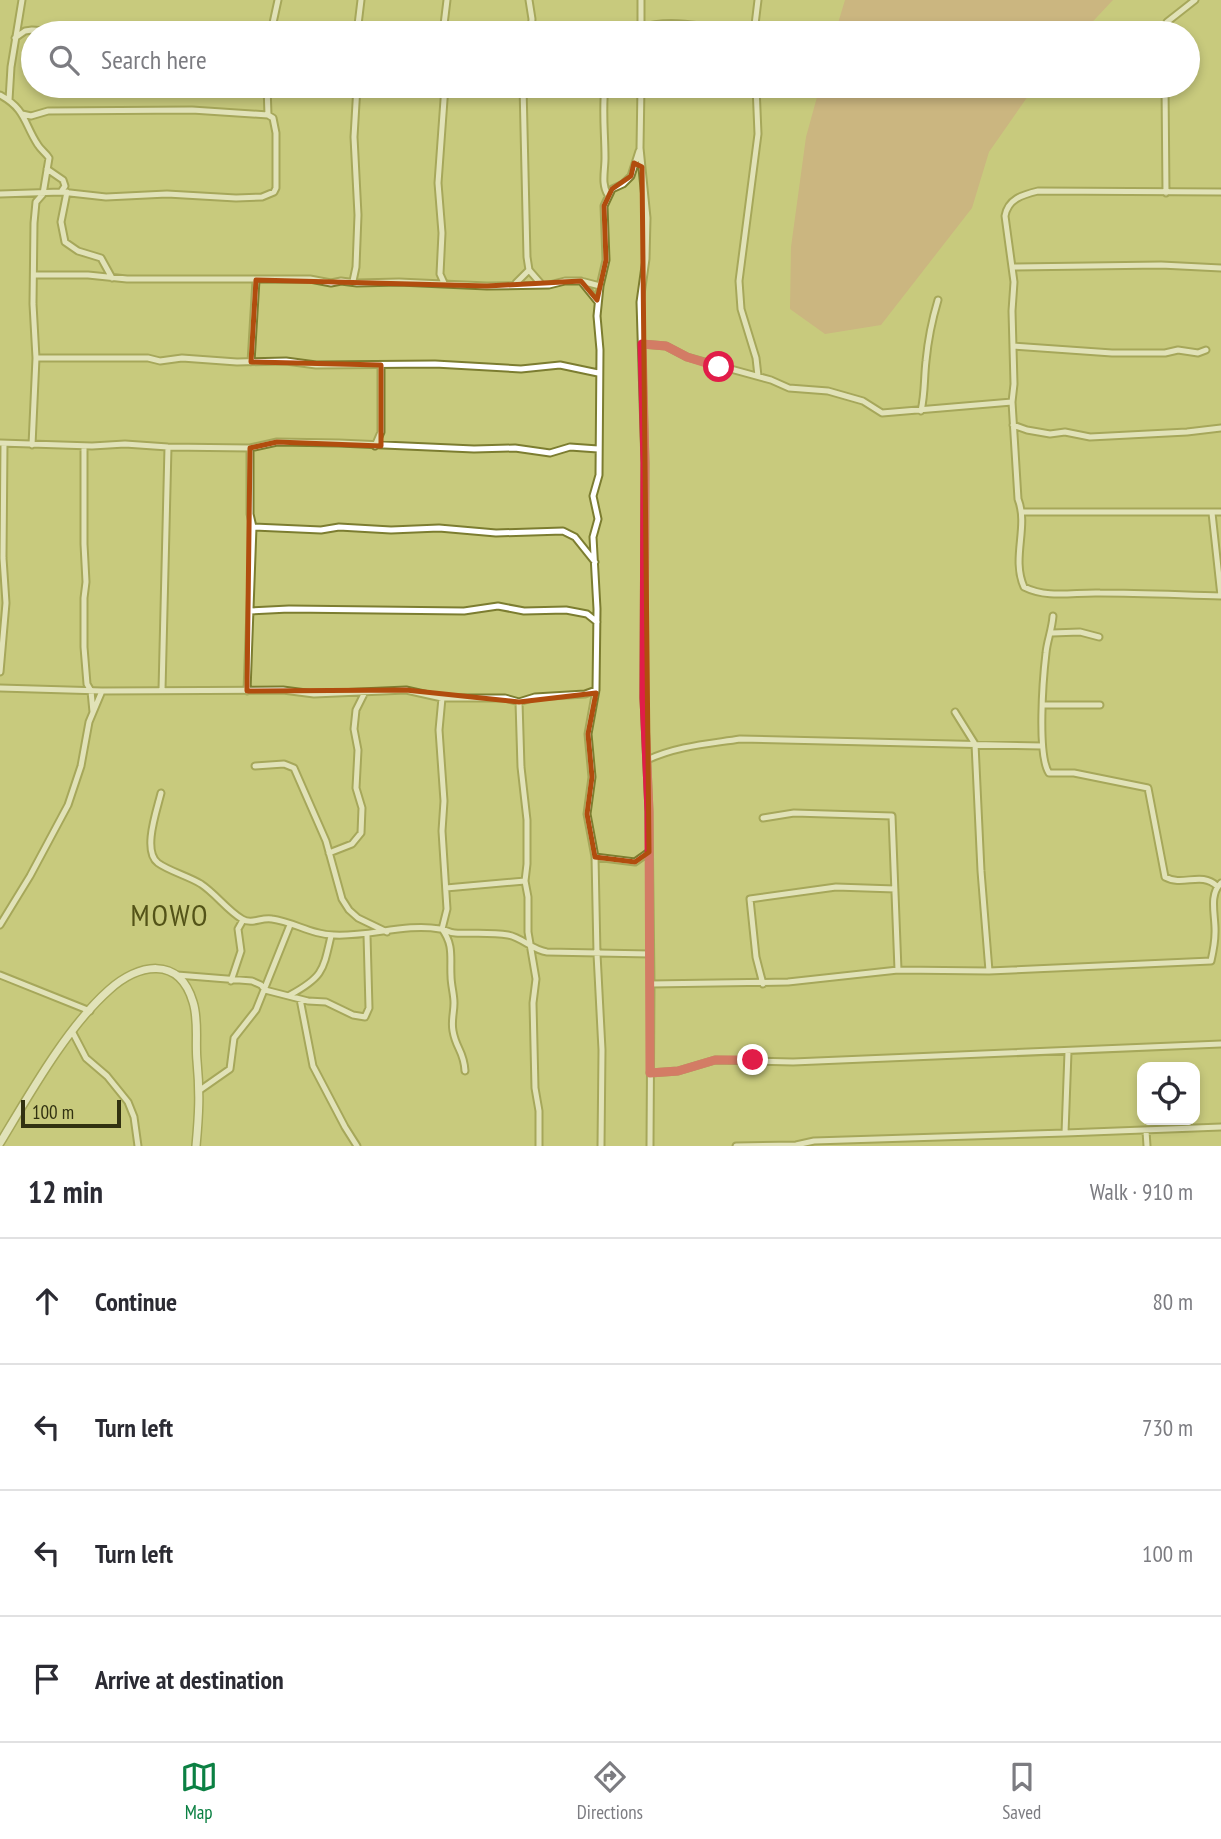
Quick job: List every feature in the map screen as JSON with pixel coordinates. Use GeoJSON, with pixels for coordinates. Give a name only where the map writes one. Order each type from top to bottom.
{"type":"FeatureCollection","features":[{"type":"Feature","properties":{"kind":"street"},"geometry":{"type":"LineString","coordinates":[[9,100],[22,0]]}},
{"type":"Feature","properties":{"kind":"street"},"geometry":{"type":"LineString","coordinates":[[274,21],[278,0]]}},
{"type":"Feature","properties":{"kind":"street"},"geometry":{"type":"LineString","coordinates":[[358,21],[361,0]]}},
{"type":"Feature","properties":{"kind":"street"},"geometry":{"type":"LineString","coordinates":[[444,21],[447,0]]}},
{"type":"Feature","properties":{"kind":"street"},"geometry":{"type":"LineString","coordinates":[[529,0],[532,21]]}},
{"type":"Feature","properties":{"kind":"street"},"geometry":{"type":"LineString","coordinates":[[641,0],[641,21]]}},
{"type":"Feature","properties":{"kind":"street"},"geometry":{"type":"LineString","coordinates":[[755,21],[758,0]]}},
{"type":"Feature","properties":{"kind":"street"},"geometry":{"type":"LineString","coordinates":[[1168,21],[1195,0]]}},
{"type":"Feature","properties":{"kind":"street"},"geometry":{"type":"LineString","coordinates":[[15,38],[21,34]]}},
{"type":"Feature","properties":{"kind":"street"},"geometry":{"type":"LineString","coordinates":[[0,96],[9,100],[22,114],[39,148],[48,155],[43,194],[36,202],[34,223],[33,304],[36,358],[32,445]]}},
{"type":"Feature","properties":{"kind":"street"},"geometry":{"type":"LineString","coordinates":[[267,98],[268,115]]}},
{"type":"Feature","properties":{"kind":"street"},"geometry":{"type":"LineString","coordinates":[[353,281],[358,215],[354,137],[356,98]]}},
{"type":"Feature","properties":{"kind":"street"},"geometry":{"type":"LineString","coordinates":[[444,98],[438,183],[443,233],[440,274],[444,284]]}},
{"type":"Feature","properties":{"kind":"street"},"geometry":{"type":"LineString","coordinates":[[513,284],[522,279],[529,270],[527,192],[523,158],[524,98]]}},
{"type":"Feature","properties":{"kind":"street"},"geometry":{"type":"LineString","coordinates":[[604,98],[604,184],[608,195]]}},
{"type":"Feature","properties":{"kind":"street"},"geometry":{"type":"LineString","coordinates":[[641,98],[640,148],[647,218],[646,259],[640,302],[645,477],[644,698],[651,984],[650,1146]]}},
{"type":"Feature","properties":{"kind":"street"},"geometry":{"type":"LineString","coordinates":[[756,98],[758,134],[739,281],[741,309],[756,358],[758,376]]}},
{"type":"Feature","properties":{"kind":"street"},"geometry":{"type":"LineString","coordinates":[[1165,98],[1166,193]]}},
{"type":"Feature","properties":{"kind":"street"},"geometry":{"type":"LineString","coordinates":[[0,194],[64,192],[119,197],[167,194],[236,198],[269,195],[276,188],[276,133],[273,118],[268,115],[156,110],[48,111],[31,116],[22,114]]}},
{"type":"Feature","properties":{"kind":"street"},"geometry":{"type":"LineString","coordinates":[[28,123],[31,116]]}},
{"type":"Feature","properties":{"kind":"street"},"geometry":{"type":"LineString","coordinates":[[601,1146],[602,1050],[595,857],[587,814],[592,777],[588,734],[596,690],[597,609],[593,537],[598,519],[593,496],[599,475],[600,349],[597,316],[606,260],[604,206],[612,189],[631,176],[640,148]]}},
{"type":"Feature","properties":{"kind":"street"},"geometry":{"type":"LineString","coordinates":[[634,163],[642,167]]}},
{"type":"Feature","properties":{"kind":"street"},"geometry":{"type":"LineString","coordinates":[[47,169],[65,183],[61,222],[65,242],[78,251],[101,258],[112,278]]}},
{"type":"Feature","properties":{"kind":"street"},"geometry":{"type":"LineString","coordinates":[[1212,513],[1221,597],[1098,593],[1053,595],[1024,587],[1018,567],[1023,512],[1018,499],[1012,402],[1013,267],[1004,216],[1006,207],[1015,198],[1044,190],[1166,193],[1221,191]]}},
{"type":"Feature","properties":{"kind":"street"},"geometry":{"type":"LineString","coordinates":[[1013,267],[1161,265],[1221,268]]}},
{"type":"Feature","properties":{"kind":"street"},"geometry":{"type":"LineString","coordinates":[[529,270],[542,285]]}},
{"type":"Feature","properties":{"kind":"street"},"geometry":{"type":"LineString","coordinates":[[432,283],[440,274]]}},
{"type":"Feature","properties":{"kind":"street"},"geometry":{"type":"LineString","coordinates":[[35,275],[310,279],[331,283],[353,281],[542,285],[581,281],[600,286]]}},
{"type":"Feature","properties":{"kind":"street"},"geometry":{"type":"LineString","coordinates":[[251,362],[256,280]]}},
{"type":"Feature","properties":{"kind":"street"},"geometry":{"type":"LineString","coordinates":[[581,281],[598,302]]}},
{"type":"Feature","properties":{"kind":"street"},"geometry":{"type":"LineString","coordinates":[[921,411],[926,386],[931,323],[937,300]]}},
{"type":"Feature","properties":{"kind":"street"},"geometry":{"type":"LineString","coordinates":[[642,344],[666,346],[687,357],[758,376],[789,388],[828,391],[863,401],[882,412],[1012,402]]}},
{"type":"Feature","properties":{"kind":"street"},"geometry":{"type":"LineString","coordinates":[[1013,346],[1112,352],[1165,353],[1206,350]]}},
{"type":"Feature","properties":{"kind":"street"},"geometry":{"type":"LineString","coordinates":[[36,358],[148,358],[160,361],[182,358],[286,361],[316,365],[435,364],[521,369],[560,365],[598,373]]}},
{"type":"Feature","properties":{"kind":"street"},"geometry":{"type":"LineString","coordinates":[[375,446],[381,432],[381,365]]}},
{"type":"Feature","properties":{"kind":"street"},"geometry":{"type":"LineString","coordinates":[[1013,425],[1050,434],[1066,432],[1090,437],[1221,428]]}},
{"type":"Feature","properties":{"kind":"street"},"geometry":{"type":"LineString","coordinates":[[0,672],[6,603],[2,444],[250,447],[277,442],[515,448],[550,453],[570,447],[598,449]]}},
{"type":"Feature","properties":{"kind":"street"},"geometry":{"type":"LineString","coordinates":[[84,446],[84,647],[87,684],[91,691],[93,712]]}},
{"type":"Feature","properties":{"kind":"street"},"geometry":{"type":"LineString","coordinates":[[163,690],[168,447]]}},
{"type":"Feature","properties":{"kind":"street"},"geometry":{"type":"LineString","coordinates":[[247,691],[253,527],[250,514],[250,447]]}},
{"type":"Feature","properties":{"kind":"street"},"geometry":{"type":"LineString","coordinates":[[1023,512],[1221,512]]}},
{"type":"Feature","properties":{"kind":"street"},"geometry":{"type":"LineString","coordinates":[[253,527],[321,530],[340,527],[391,530],[439,528],[496,533],[563,531],[575,537],[594,562]]}},
{"type":"Feature","properties":{"kind":"street"},"geometry":{"type":"LineString","coordinates":[[250,611],[473,611],[498,606],[524,611],[566,610],[587,614],[597,622]]}},
{"type":"Feature","properties":{"kind":"street"},"geometry":{"type":"LineString","coordinates":[[587,614],[597,609]]}},
{"type":"Feature","properties":{"kind":"street"},"geometry":{"type":"LineString","coordinates":[[1053,616],[1052,633],[1046,650],[1042,746],[1044,766],[1049,773],[1074,773],[1148,788],[1165,877],[1180,881],[1205,878],[1219,884],[1214,904],[1216,930],[1210,961]]}},
{"type":"Feature","properties":{"kind":"street"},"geometry":{"type":"LineString","coordinates":[[1052,633],[1080,632],[1099,637]]}},
{"type":"Feature","properties":{"kind":"street"},"geometry":{"type":"LineString","coordinates":[[0,688],[91,691],[283,690],[314,694],[406,690],[442,698],[505,698],[519,702],[544,696],[585,694],[596,690]]}},
{"type":"Feature","properties":{"kind":"street"},"geometry":{"type":"LineString","coordinates":[[0,925],[68,805],[81,766],[93,712],[102,691]]}},
{"type":"Feature","properties":{"kind":"street"},"geometry":{"type":"LineString","coordinates":[[351,691],[358,703]]}},
{"type":"Feature","properties":{"kind":"street"},"geometry":{"type":"LineString","coordinates":[[329,853],[352,844],[361,833],[362,808],[356,788],[358,750],[354,729],[358,703],[365,692]]}},
{"type":"Feature","properties":{"kind":"street"},"geometry":{"type":"LineString","coordinates":[[585,694],[595,700]]}},
{"type":"Feature","properties":{"kind":"street"},"geometry":{"type":"LineString","coordinates":[[442,698],[439,730],[447,909],[443,929],[452,949],[453,1035],[457,1048],[465,1057],[465,1071]]}},
{"type":"Feature","properties":{"kind":"street"},"geometry":{"type":"LineString","coordinates":[[519,702],[521,767],[527,820],[525,881],[536,979],[533,1003],[539,1146]]}},
{"type":"Feature","properties":{"kind":"street"},"geometry":{"type":"LineString","coordinates":[[1044,705],[1100,705]]}},
{"type":"Feature","properties":{"kind":"street"},"geometry":{"type":"LineString","coordinates":[[955,712],[975,744],[989,971]]}},
{"type":"Feature","properties":{"kind":"street"},"geometry":{"type":"LineString","coordinates":[[647,760],[678,748],[740,739],[1042,746]]}},
{"type":"Feature","properties":{"kind":"street"},"geometry":{"type":"LineString","coordinates":[[255,766],[285,764],[294,768],[326,841],[338,889],[349,910],[358,918],[387,932]]}},
{"type":"Feature","properties":{"kind":"street"},"geometry":{"type":"LineString","coordinates":[[161,793],[149,848],[153,856],[159,863],[206,887],[243,920],[252,922],[269,918],[331,936],[366,935],[414,928],[443,929],[453,933],[508,935],[539,951],[650,954]]}},
{"type":"Feature","properties":{"kind":"street"},"geometry":{"type":"LineString","coordinates":[[762,818],[794,813],[892,816],[898,970]]}},
{"type":"Feature","properties":{"kind":"street"},"geometry":{"type":"LineString","coordinates":[[595,857],[635,862],[649,852]]}},
{"type":"Feature","properties":{"kind":"street"},"geometry":{"type":"LineString","coordinates":[[446,888],[525,881]]}},
{"type":"Feature","properties":{"kind":"street"},"geometry":{"type":"LineString","coordinates":[[763,984],[756,957],[750,899],[836,887],[895,889]]}},
{"type":"Feature","properties":{"kind":"street"},"geometry":{"type":"LineString","coordinates":[[231,981],[242,951],[238,929],[243,920]]}},
{"type":"Feature","properties":{"kind":"street"},"geometry":{"type":"LineString","coordinates":[[200,1090],[230,1069],[234,1038],[256,1010],[290,925]]}},
{"type":"Feature","properties":{"kind":"street"},"geometry":{"type":"LineString","coordinates":[[1,1144],[40,1079],[73,1032],[109,990],[139,971],[165,969],[177,975],[252,981],[265,989],[326,1003],[365,1017],[368,1014],[366,935]]}},
{"type":"Feature","properties":{"kind":"street"},"geometry":{"type":"LineString","coordinates":[[290,995],[317,978],[325,962],[331,936]]}},
{"type":"Feature","properties":{"kind":"street"},"geometry":{"type":"LineString","coordinates":[[651,984],[763,984],[898,970],[989,971],[1221,961]]}},
{"type":"Feature","properties":{"kind":"street"},"geometry":{"type":"LineString","coordinates":[[0,975],[90,1011]]}},
{"type":"Feature","properties":{"kind":"street"},"geometry":{"type":"LineString","coordinates":[[177,975],[186,985],[193,1001],[200,1090],[196,1146]]}},
{"type":"Feature","properties":{"kind":"street"},"geometry":{"type":"LineString","coordinates":[[300,999],[313,1066],[357,1146]]}},
{"type":"Feature","properties":{"kind":"street"},"geometry":{"type":"LineString","coordinates":[[73,1032],[86,1058],[107,1076],[132,1110],[138,1146]]}},
{"type":"Feature","properties":{"kind":"street"},"geometry":{"type":"LineString","coordinates":[[650,1073],[678,1071],[715,1060],[793,1062],[1221,1044]]}},
{"type":"Feature","properties":{"kind":"street"},"geometry":{"type":"LineString","coordinates":[[1066,1133],[1068,1052]]}},
{"type":"Feature","properties":{"kind":"street"},"geometry":{"type":"LineString","coordinates":[[736,1146],[1221,1127]]}},
{"type":"Feature","properties":{"kind":"street"},"geometry":{"type":"LineString","coordinates":[[1146,1132],[1147,1146]]}},
{"type":"Feature","properties":{"kind":"street"},"geometry":{"type":"LineString","coordinates":[[988,1136],[988,1146]]}},
{"type":"Feature","properties":{"kind":"highlighted area"},"geometry":{"type":"Polygon","coordinates":[[[634,163],[642,167],[649,852],[635,862],[595,857],[587,814],[592,777],[588,734],[596,693],[519,702],[406,690],[247,691],[250,448],[277,442],[381,446],[381,365],[251,362],[256,280],[487,286],[581,281],[597,300],[606,260],[604,206],[612,189],[631,176],[634,163]]]}},
{"type":"Feature","properties":{"kind":"shaded area"},"geometry":{"type":"Polygon","coordinates":[[[845,0],[1113,0],[1093,21],[839,21],[845,0]]]}},
{"type":"Feature","properties":{"kind":"shaded area"},"geometry":{"type":"Polygon","coordinates":[[[817,98],[1027,98],[989,152],[972,208],[881,325],[825,334],[790,309],[791,247],[806,137],[817,98]]]}},
{"type":"Feature","properties":{"kind":"district","name":"MOWO"},"geometry":{"type":"Point","coordinates":[170,916]}},
{"type":"Feature","properties":{"kind":"route"},"geometry":{"type":"LineString","coordinates":[[719,367],[687,357],[666,346],[642,344],[650,1073],[678,1071],[715,1060],[753,1060]]}}]}
